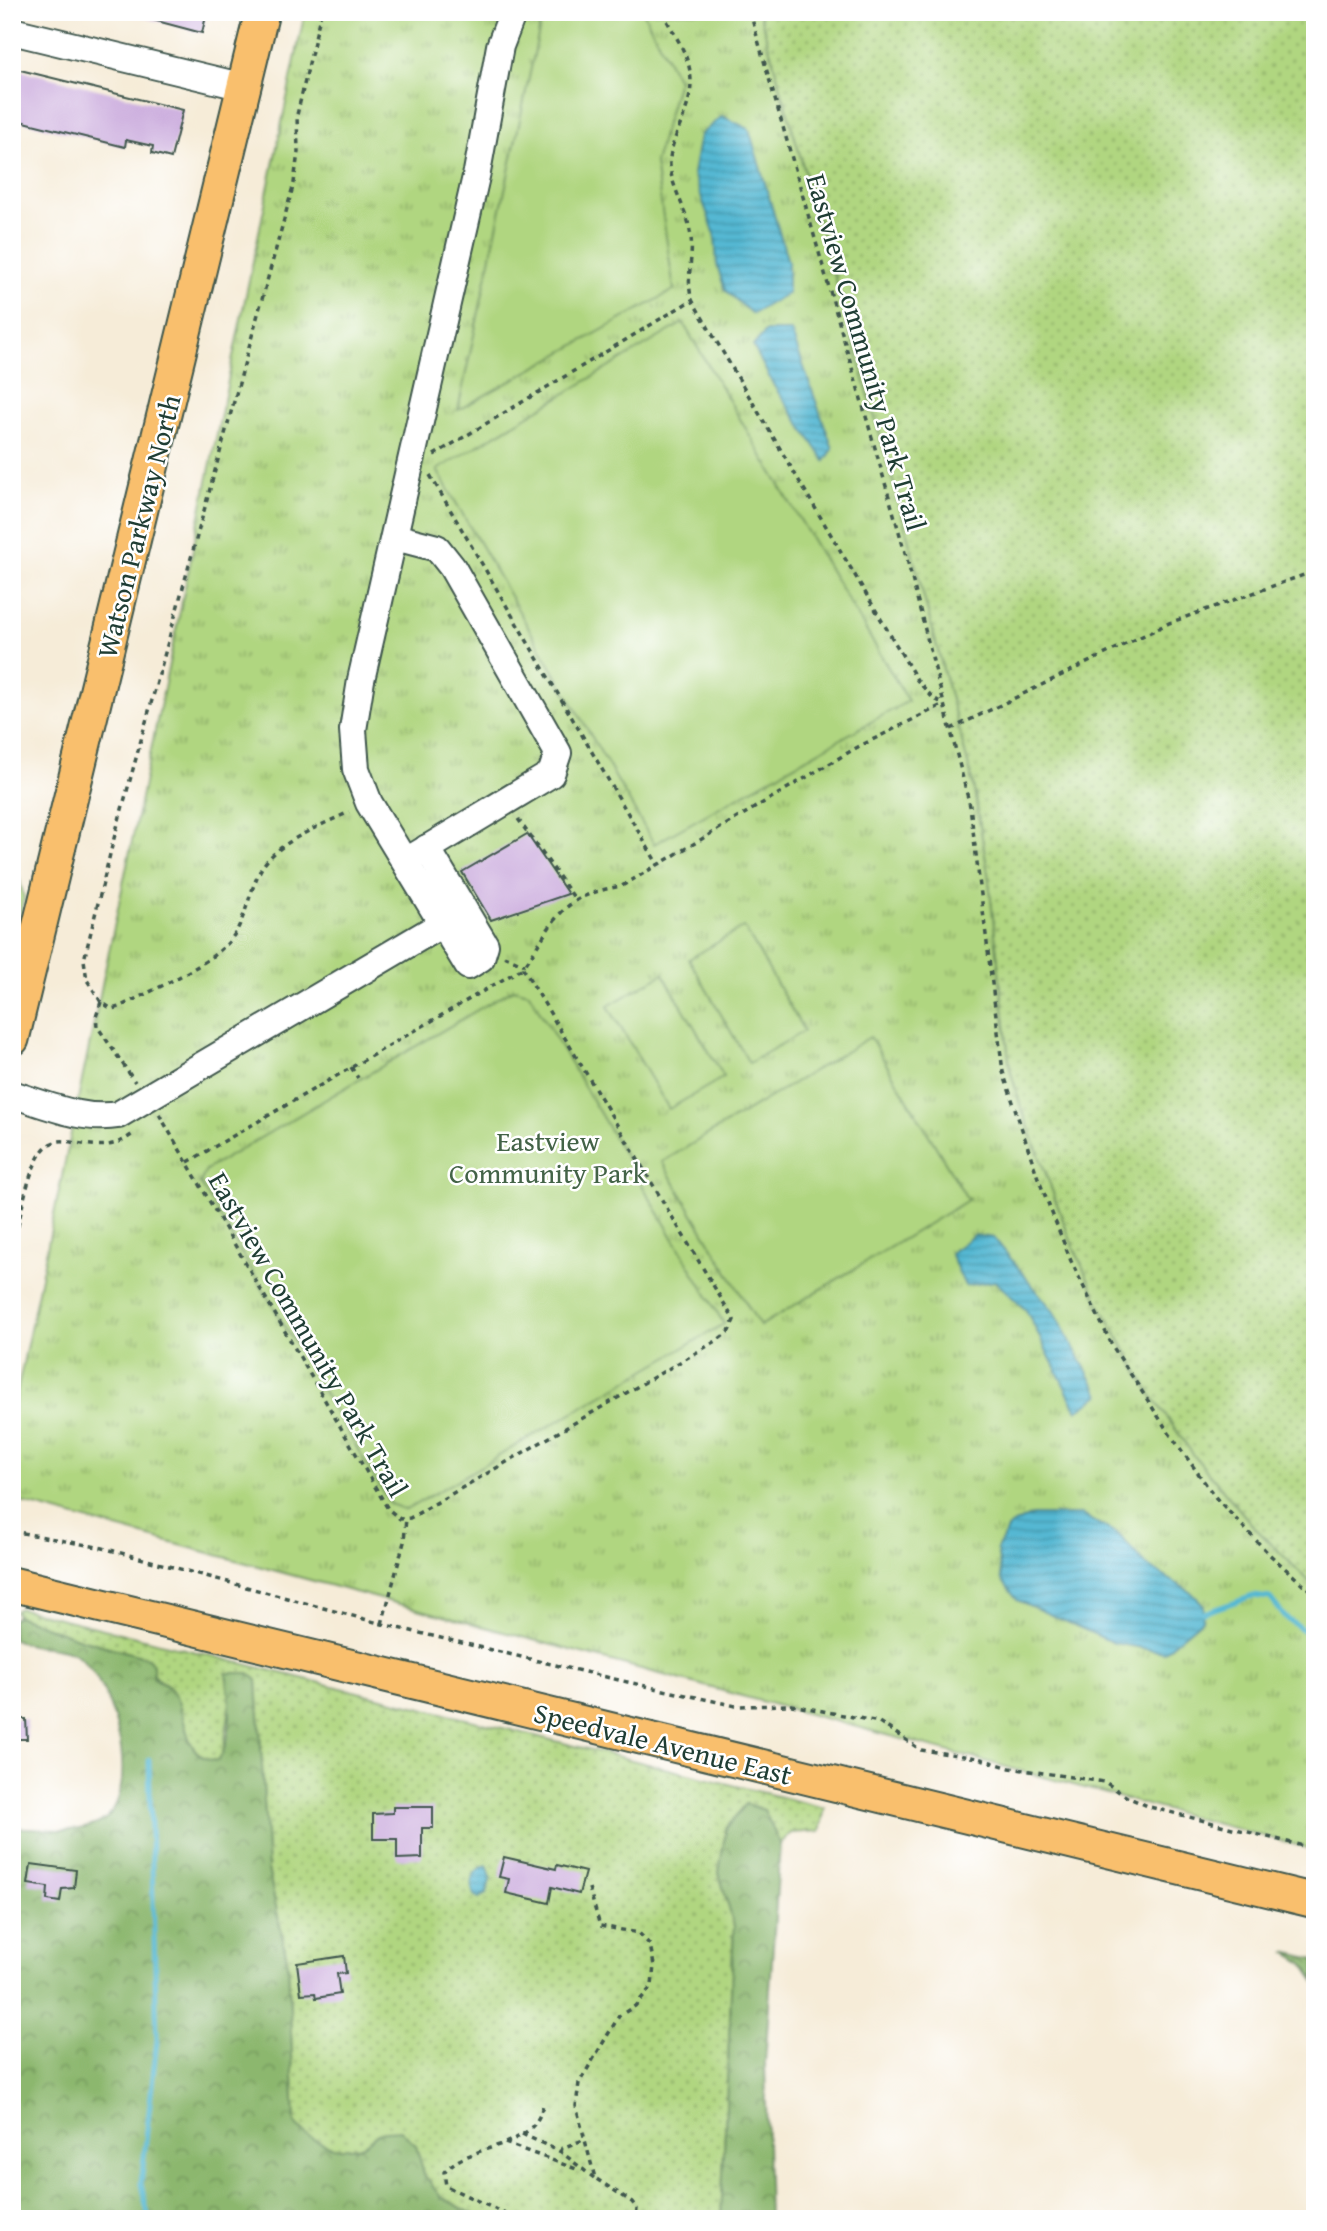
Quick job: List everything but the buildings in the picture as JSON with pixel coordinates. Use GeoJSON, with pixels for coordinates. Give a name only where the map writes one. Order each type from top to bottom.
{"type":"FeatureCollection","features":[{"type":"Feature","properties":{"kind":"main road","name":"Watson Parkway North"},"geometry":{"type":"LineString","coordinates":[[12,1039],[262,12]]}},
{"type":"Feature","properties":{"kind":"main road","name":"Speedvale Avenue East"},"geometry":{"type":"LineString","coordinates":[[12,1584],[1315,1901]]}},
{"type":"Feature","properties":{"kind":"street"},"geometry":{"type":"LineString","coordinates":[[416,855],[442,924],[468,966],[481,958],[485,945],[416,855],[369,803],[356,769],[353,730],[361,680],[395,537],[422,457],[500,46],[513,12]]}},
{"type":"Feature","properties":{"kind":"street"},"geometry":{"type":"LineString","coordinates":[[12,31],[244,87]]}},
{"type":"Feature","properties":{"kind":"street"},"geometry":{"type":"LineString","coordinates":[[395,537],[436,548],[444,556],[558,753],[551,774],[416,855]]}},
{"type":"Feature","properties":{"kind":"street"},"geometry":{"type":"LineString","coordinates":[[12,1094],[99,1118],[152,1111],[442,924]]}},
{"type":"Feature","properties":{"kind":"path"},"geometry":{"type":"LineString","coordinates":[[321,12],[297,115],[298,152],[294,183],[116,829],[84,960],[87,981],[101,1002],[112,1009],[119,1007],[170,981],[228,944],[246,909],[261,869],[293,839],[369,803]]}},
{"type":"Feature","properties":{"kind":"path"},"geometry":{"type":"LineString","coordinates":[[662,12],[690,63],[693,78],[692,93],[670,161],[671,176],[691,233],[689,290],[692,300],[917,680],[933,698],[944,704]]}},
{"type":"Feature","properties":{"kind":"path","name":"Eastview Community Park Trail"},"geometry":{"type":"LineString","coordinates":[[750,12],[908,563],[972,819],[1003,1072],[1071,1261],[1114,1348],[1216,1498],[1269,1554],[1315,1595]]}},
{"type":"Feature","properties":{"kind":"path"},"geometry":{"type":"LineString","coordinates":[[658,865],[432,480],[422,457],[439,450],[692,300]]}},
{"type":"Feature","properties":{"kind":"path"},"geometry":{"type":"LineString","coordinates":[[950,729],[1169,623],[1315,571]]}},
{"type":"Feature","properties":{"kind":"path"},"geometry":{"type":"LineString","coordinates":[[188,1162],[523,968],[553,919],[575,899],[598,890],[622,886],[856,748],[944,704]]}},
{"type":"Feature","properties":{"kind":"path"},"geometry":{"type":"LineString","coordinates":[[518,819],[575,899]]}},
{"type":"Feature","properties":{"kind":"path","name":"Eastview Community Park Trail"},"geometry":{"type":"LineString","coordinates":[[101,1002],[96,1017],[97,1026],[188,1162],[388,1509],[400,1519],[407,1518],[718,1340],[729,1331],[734,1320],[523,968]]}},
{"type":"Feature","properties":{"kind":"path"},"geometry":{"type":"LineString","coordinates":[[351,1067],[358,1078]]}},
{"type":"Feature","properties":{"kind":"path"},"geometry":{"type":"LineString","coordinates":[[12,1255],[33,1167],[42,1150],[51,1143],[63,1140],[100,1147],[114,1146],[141,1128]]}},
{"type":"Feature","properties":{"kind":"path"},"geometry":{"type":"LineString","coordinates":[[382,1624],[404,1542],[407,1518]]}},
{"type":"Feature","properties":{"kind":"path"},"geometry":{"type":"LineString","coordinates":[[12,1531],[103,1548],[382,1624],[736,1706],[792,1705],[879,1722],[921,1750],[978,1758],[1010,1768],[1105,1782],[1150,1807],[1315,1849]]}},
{"type":"Feature","properties":{"kind":"path"},"geometry":{"type":"LineString","coordinates":[[589,1888],[600,1926],[639,1933],[650,1945],[654,1965],[652,1986],[635,2006],[618,2016],[579,2083],[576,2106],[583,2140],[596,2179]]}},
{"type":"Feature","properties":{"kind":"path"},"geometry":{"type":"LineString","coordinates":[[516,2219],[456,2193],[443,2181],[450,2165],[522,2134],[541,2113],[543,2104]]}},
{"type":"Feature","properties":{"kind":"path"},"geometry":{"type":"LineString","coordinates":[[522,2134],[561,2152],[585,2172],[632,2202],[637,2209],[636,2219]]}},
{"type":"Feature","properties":{"kind":"path"},"geometry":{"type":"LineString","coordinates":[[561,2152],[562,2148],[583,2140]]}},
{"type":"Feature","properties":{"kind":"path"},"geometry":{"type":"LineString","coordinates":[[505,2143],[585,2172]]}},
{"type":"Feature","properties":{"kind":"green space","name":"Eastview Community Park"},"geometry":{"type":"Polygon","coordinates":[[[305,12],[759,12],[893,481],[972,779],[988,873],[1010,1069],[1020,1104],[1070,1239],[1100,1305],[1150,1393],[1194,1456],[1254,1527],[1315,1587],[1315,1850],[12,1500],[12,1416],[305,12]]]}},
{"type":"Feature","properties":{"kind":"green space"},"geometry":{"type":"Polygon","coordinates":[[[543,12],[643,12],[678,80],[655,163],[674,290],[458,410],[543,12]]]}},
{"type":"Feature","properties":{"kind":"green space"},"geometry":{"type":"Polygon","coordinates":[[[759,12],[1315,12],[1315,1587],[1254,1527],[1194,1456],[1150,1393],[1100,1305],[1070,1239],[1020,1104],[1010,1069],[988,873],[972,779],[893,481],[759,12]]]}},
{"type":"Feature","properties":{"kind":"green space"},"geometry":{"type":"Polygon","coordinates":[[[683,323],[908,701],[654,844],[437,470],[683,323]]]}},
{"type":"Feature","properties":{"kind":"green space"},"geometry":{"type":"Polygon","coordinates":[[[12,873],[19,878],[24,898],[12,943],[12,873]]]}},
{"type":"Feature","properties":{"kind":"green space"},"geometry":{"type":"Polygon","coordinates":[[[744,927],[804,1031],[749,1063],[689,959],[744,927]]]}},
{"type":"Feature","properties":{"kind":"green space"},"geometry":{"type":"Polygon","coordinates":[[[663,974],[724,1077],[669,1109],[608,1006],[663,974]]]}},
{"type":"Feature","properties":{"kind":"green space"},"geometry":{"type":"Polygon","coordinates":[[[513,989],[529,993],[724,1324],[406,1510],[390,1504],[200,1183],[206,1170],[513,989]]]}},
{"type":"Feature","properties":{"kind":"green space"},"geometry":{"type":"Polygon","coordinates":[[[870,1037],[968,1200],[760,1326],[662,1162],[870,1037]]]}},
{"type":"Feature","properties":{"kind":"green space"},"geometry":{"type":"Polygon","coordinates":[[[19,1608],[825,1808],[820,1831],[791,1833],[780,1844],[764,1810],[747,1804],[726,1828],[719,1873],[734,1926],[721,2219],[482,2219],[441,2197],[425,2177],[416,2146],[379,2133],[368,2143],[342,2148],[324,2144],[307,2135],[295,2122],[288,1964],[268,1869],[257,1680],[226,1674],[231,1699],[223,1753],[218,1761],[206,1758],[191,1744],[173,1692],[156,1677],[148,1658],[80,1639],[17,1616],[15,1611],[19,1608]]]}},
{"type":"Feature","properties":{"kind":"green space"},"geometry":{"type":"Polygon","coordinates":[[[17,1616],[80,1639],[148,1658],[153,1664],[153,1676],[169,1688],[177,1700],[191,1743],[205,1758],[218,1761],[227,1741],[230,1706],[226,1673],[248,1673],[257,1680],[268,1869],[288,1964],[295,2122],[315,2140],[342,2148],[363,2145],[380,2132],[401,2130],[416,2146],[425,2177],[441,2197],[482,2219],[12,2219],[12,1828],[65,1830],[97,1824],[112,1811],[120,1792],[122,1768],[120,1741],[113,1715],[91,1670],[71,1652],[12,1638],[12,1620],[17,1616]]]}},
{"type":"Feature","properties":{"kind":"green space"},"geometry":{"type":"Polygon","coordinates":[[[746,1804],[764,1810],[780,1844],[765,2063],[769,2219],[721,2219],[734,1926],[719,1873],[726,1828],[746,1804]]]}},
{"type":"Feature","properties":{"kind":"green space"},"geometry":{"type":"Polygon","coordinates":[[[1285,1952],[1315,1959],[1315,1981],[1303,1963],[1285,1952]]]}},
{"type":"Feature","properties":{"kind":"water"},"geometry":{"type":"Polygon","coordinates":[[[722,116],[749,129],[788,262],[788,293],[752,314],[725,290],[717,265],[715,235],[693,174],[700,135],[722,116]]]}},
{"type":"Feature","properties":{"kind":"water"},"geometry":{"type":"Polygon","coordinates":[[[766,331],[791,331],[833,449],[825,461],[774,386],[753,346],[766,331]]]}},
{"type":"Feature","properties":{"kind":"water"},"geometry":{"type":"Polygon","coordinates":[[[974,1235],[994,1238],[1054,1312],[1100,1395],[1077,1411],[1026,1310],[995,1281],[965,1286],[950,1253],[974,1235]]]}},
{"type":"Feature","properties":{"kind":"water"},"geometry":{"type":"Polygon","coordinates":[[[1033,1515],[1082,1515],[1118,1534],[1146,1565],[1191,1592],[1204,1605],[1202,1620],[1164,1652],[1114,1643],[1017,1600],[1002,1580],[997,1549],[1010,1526],[1033,1515]]]}},
{"type":"Feature","properties":{"kind":"water"},"geometry":{"type":"Polygon","coordinates":[[[487,1865],[491,1877],[486,1894],[479,1898],[472,1890],[472,1880],[478,1870],[487,1865]]]}},
{"type":"Feature","properties":{"kind":"waterway"},"geometry":{"type":"LineString","coordinates":[[1203,1613],[1253,1596],[1270,1598],[1286,1618],[1315,1638]]}},
{"type":"Feature","properties":{"kind":"waterway"},"geometry":{"type":"LineString","coordinates":[[149,1760],[157,2040],[141,2184],[149,2219]]}}]}
